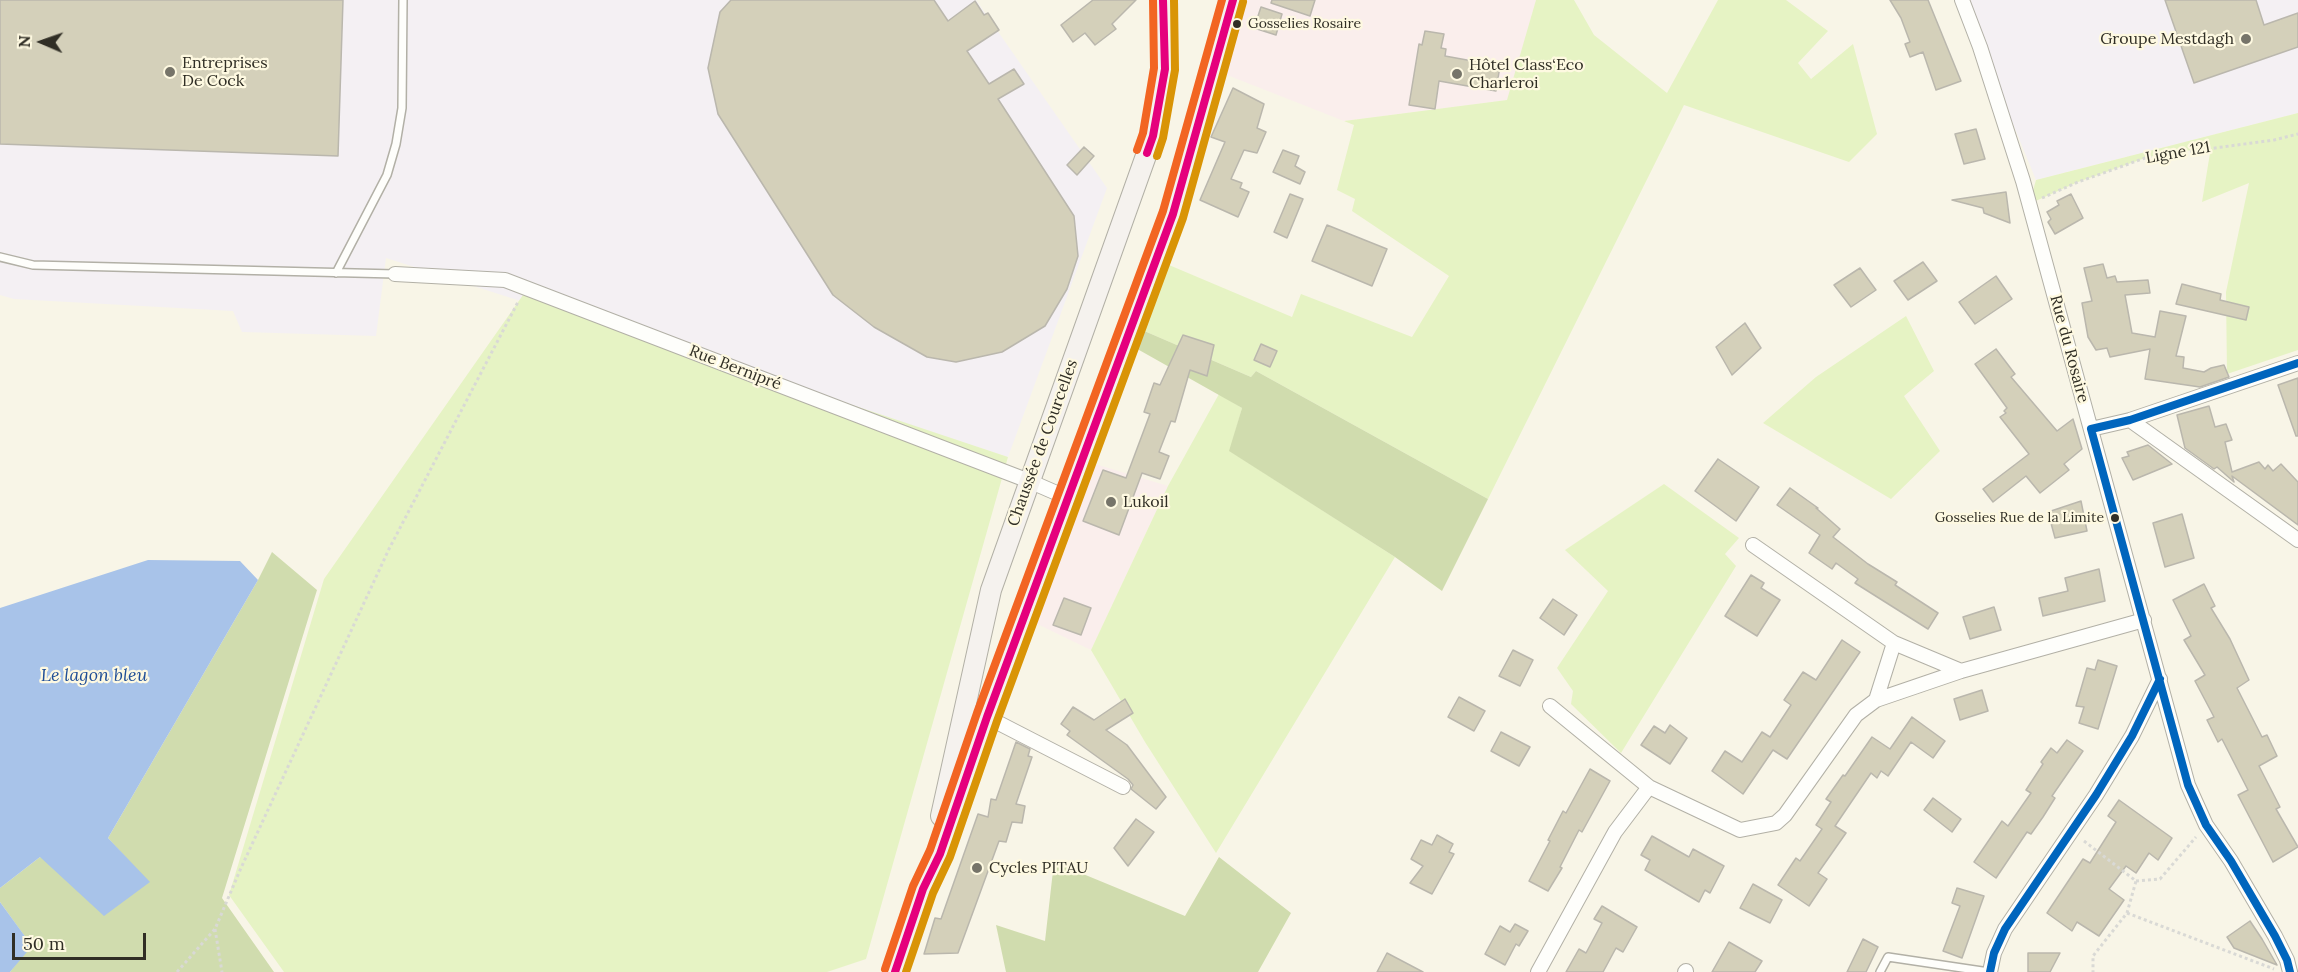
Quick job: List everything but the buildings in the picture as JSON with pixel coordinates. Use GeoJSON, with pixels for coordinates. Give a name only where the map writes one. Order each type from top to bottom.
{"type":"FeatureCollection","features":[{"type":"Feature","properties":{"kind":"main road","name":"Chaussée de Courcelles"},"geometry":{"type":"LineString","coordinates":[[895,972],[923,889],[944,807],[991,590],[1153,136],[1165,69],[1163,0]]}},
{"type":"Feature","properties":{"kind":"main road","name":"Chaussée de Courcelles"},"geometry":{"type":"LineString","coordinates":[[923,889],[940,854],[987,717],[1173,214],[1233,0]]}},
{"type":"Feature","properties":{"kind":"main road"},"geometry":{"type":"LineString","coordinates":[[965,703],[987,717]]}},
{"type":"Feature","properties":{"kind":"street","name":"Rue du Rosaire"},"geometry":{"type":"LineString","coordinates":[[1962,0],[1980,47],[2029,204],[2188,785],[2206,825],[2231,861],[2289,968]]}},
{"type":"Feature","properties":{"kind":"street","name":"Rue Bernipré"},"geometry":{"type":"LineString","coordinates":[[395,274],[505,280],[1068,498]]}},
{"type":"Feature","properties":{"kind":"street"},"geometry":{"type":"LineString","coordinates":[[2091,429],[2130,420],[2298,363]]}},
{"type":"Feature","properties":{"kind":"street"},"geometry":{"type":"LineString","coordinates":[[2130,420],[2298,540]]}},
{"type":"Feature","properties":{"kind":"street"},"geometry":{"type":"LineString","coordinates":[[1753,545],[1894,643],[1961,671]]}},
{"type":"Feature","properties":{"kind":"street"},"geometry":{"type":"LineString","coordinates":[[1550,706],[1649,787],[1740,830],[1776,823],[1785,815],[1856,715],[1876,700],[1961,671],[2144,620]]}},
{"type":"Feature","properties":{"kind":"street"},"geometry":{"type":"LineString","coordinates":[[1876,700],[1894,643]]}},
{"type":"Feature","properties":{"kind":"street"},"geometry":{"type":"LineString","coordinates":[[1990,972],[1994,953],[2005,929],[2132,736],[2160,679]]}},
{"type":"Feature","properties":{"kind":"street"},"geometry":{"type":"LineString","coordinates":[[987,717],[1123,787]]}},
{"type":"Feature","properties":{"kind":"street"},"geometry":{"type":"LineString","coordinates":[[1538,972],[1615,832],[1649,787]]}},
{"type":"Feature","properties":{"kind":"lane"},"geometry":{"type":"LineString","coordinates":[[336,273],[387,175],[396,144],[402,108],[403,0]]}},
{"type":"Feature","properties":{"kind":"lane"},"geometry":{"type":"LineString","coordinates":[[0,257],[33,265],[395,274]]}},
{"type":"Feature","properties":{"kind":"lane"},"geometry":{"type":"LineString","coordinates":[[1880,972],[1888,957],[1990,972]]}},
{"type":"Feature","properties":{"kind":"path","name":"Ligne 121"},"geometry":{"type":"LineString","coordinates":[[2029,204],[2078,182],[2148,157],[2274,140],[2298,134]]}},
{"type":"Feature","properties":{"kind":"path"},"geometry":{"type":"LineString","coordinates":[[177,972],[215,929],[389,549],[526,288]]}},
{"type":"Feature","properties":{"kind":"path"},"geometry":{"type":"LineString","coordinates":[[2071,831],[2136,881],[2160,879],[2206,825]]}},
{"type":"Feature","properties":{"kind":"path"},"geometry":{"type":"LineString","coordinates":[[2093,972],[2093,956],[2127,913],[2136,881]]}},
{"type":"Feature","properties":{"kind":"path"},"geometry":{"type":"LineString","coordinates":[[2127,913],[2289,968]]}},
{"type":"Feature","properties":{"kind":"path"},"geometry":{"type":"LineString","coordinates":[[215,929],[222,972]]}},
{"type":"Feature","properties":{"kind":"shaded area"},"geometry":{"type":"Polygon","coordinates":[[[0,0],[976,0],[1107,188],[1008,457],[386,258],[376,336],[242,332],[233,311],[14,299],[0,295],[0,0]]]}},
{"type":"Feature","properties":{"kind":"shaded area"},"geometry":{"type":"Polygon","coordinates":[[[1241,0],[1536,0],[1508,100],[1344,121],[1227,75],[1241,0]]]}},
{"type":"Feature","properties":{"kind":"shaded area"},"geometry":{"type":"Polygon","coordinates":[[[1962,0],[2298,0],[2298,113],[2036,180],[1962,0]]]}},
{"type":"Feature","properties":{"kind":"shaded area"},"geometry":{"type":"Polygon","coordinates":[[[1082,460],[1168,486],[1091,650],[1027,619],[1082,460]]]}},
{"type":"Feature","properties":{"kind":"green space"},"geometry":{"type":"Polygon","coordinates":[[[1536,0],[1574,0],[1594,35],[1667,93],[1718,0],[1786,0],[1828,31],[1798,63],[1811,79],[1853,44],[1877,134],[1849,162],[1684,105],[1488,499],[1256,371],[1251,377],[1142,330],[1169,265],[1292,317],[1301,294],[1412,337],[1449,276],[1352,211],[1355,199],[1337,190],[1354,125],[1344,121],[1507,100],[1536,0]]]}},
{"type":"Feature","properties":{"kind":"green space"},"geometry":{"type":"Polygon","coordinates":[[[2298,113],[2298,350],[2227,374],[2226,292],[2249,183],[2202,202],[2211,147],[2148,157],[2078,182],[2029,204],[2036,180],[2298,113]]]}},
{"type":"Feature","properties":{"kind":"green space"},"geometry":{"type":"Polygon","coordinates":[[[523,295],[1008,457],[866,959],[827,972],[284,972],[229,895],[324,579],[523,295]]]}},
{"type":"Feature","properties":{"kind":"green space"},"geometry":{"type":"Polygon","coordinates":[[[1906,316],[1934,371],[1904,396],[1940,451],[1891,499],[1763,423],[1816,377],[1906,316]]]}},
{"type":"Feature","properties":{"kind":"green space"},"geometry":{"type":"Polygon","coordinates":[[[1142,330],[1251,377],[1256,371],[1488,499],[1442,591],[1395,557],[1229,451],[1242,408],[1132,346],[1142,330]]]}},
{"type":"Feature","properties":{"kind":"green space"},"geometry":{"type":"Polygon","coordinates":[[[1219,394],[1242,408],[1230,451],[1395,557],[1216,853],[1145,742],[1091,650],[1168,486],[1219,394]]]}},
{"type":"Feature","properties":{"kind":"green space"},"geometry":{"type":"Polygon","coordinates":[[[1664,484],[1739,538],[1725,554],[1736,566],[1621,753],[1571,704],[1573,691],[1557,668],[1608,591],[1565,550],[1664,484]]]}},
{"type":"Feature","properties":{"kind":"green space"},"geometry":{"type":"Polygon","coordinates":[[[272,552],[317,590],[222,898],[274,972],[10,972],[31,945],[0,902],[0,888],[40,857],[149,883],[108,838],[272,552]]]}},
{"type":"Feature","properties":{"kind":"green space"},"geometry":{"type":"Polygon","coordinates":[[[1219,857],[1291,913],[1258,972],[1006,972],[996,925],[1045,941],[1054,862],[1185,916],[1219,857]]]}},
{"type":"Feature","properties":{"kind":"water","name":"Le lagon bleu"},"geometry":{"type":"Polygon","coordinates":[[[148,560],[240,561],[258,580],[108,838],[150,882],[104,916],[40,857],[0,888],[0,608],[148,560]]]}},
{"type":"Feature","properties":{"kind":"water"},"geometry":{"type":"Polygon","coordinates":[[[0,902],[32,946],[10,972],[0,972],[0,902]]]}},
{"type":"Feature","properties":{"kind":"transit line"},"geometry":{"type":"LineString","coordinates":[[1137,150],[1143,133],[1154,68],[1153,0]]}},
{"type":"Feature","properties":{"kind":"transit line"},"geometry":{"type":"LineString","coordinates":[[1147,153],[1153,136],[1165,69],[1163,0]]}},
{"type":"Feature","properties":{"kind":"transit line"},"geometry":{"type":"LineString","coordinates":[[1157,156],[1163,138],[1175,70],[1174,0]]}},
{"type":"Feature","properties":{"kind":"transit line"},"geometry":{"type":"LineString","coordinates":[[885,969],[913,886],[930,850],[977,713],[1163,211],[1222,0]]}},
{"type":"Feature","properties":{"kind":"transit line"},"geometry":{"type":"LineString","coordinates":[[895,972],[923,889],[940,854],[987,717],[1173,214],[1233,0]]}},
{"type":"Feature","properties":{"kind":"transit line"},"geometry":{"type":"LineString","coordinates":[[906,972],[933,893],[950,857],[997,721],[1183,218],[1243,2]]}},
{"type":"Feature","properties":{"kind":"transit line","name":"50"},"geometry":{"type":"LineString","coordinates":[[2091,429],[2130,420],[2298,363]]}},
{"type":"Feature","properties":{"kind":"transit line","name":"50"},"geometry":{"type":"LineString","coordinates":[[2091,429],[2188,785],[2206,825],[2231,861],[2275,936],[2287,960],[2290,972]]}},
{"type":"Feature","properties":{"kind":"transit line","name":"50"},"geometry":{"type":"LineString","coordinates":[[1990,972],[1994,953],[2005,929],[2096,795],[2132,736],[2160,679]]}},
{"type":"Feature","properties":{"kind":"place","name":"Gosselies Rosaire"},"geometry":{"type":"Point","coordinates":[1237,24]}},
{"type":"Feature","properties":{"kind":"place","name":"Groupe Mestdagh"},"geometry":{"type":"Point","coordinates":[2246,39]}},
{"type":"Feature","properties":{"kind":"place","name":"Entreprises De Cock"},"geometry":{"type":"Point","coordinates":[170,72]}},
{"type":"Feature","properties":{"kind":"place","name":"Hôtel Class‘Eco Charleroi"},"geometry":{"type":"Point","coordinates":[1457,74]}},
{"type":"Feature","properties":{"kind":"place","name":"Lukoil"},"geometry":{"type":"Point","coordinates":[1111,502]}},
{"type":"Feature","properties":{"kind":"place","name":"Gosselies Rue de la Limite"},"geometry":{"type":"Point","coordinates":[2115,518]}},
{"type":"Feature","properties":{"kind":"place","name":"Cycles PITAU"},"geometry":{"type":"Point","coordinates":[977,868]}}]}
